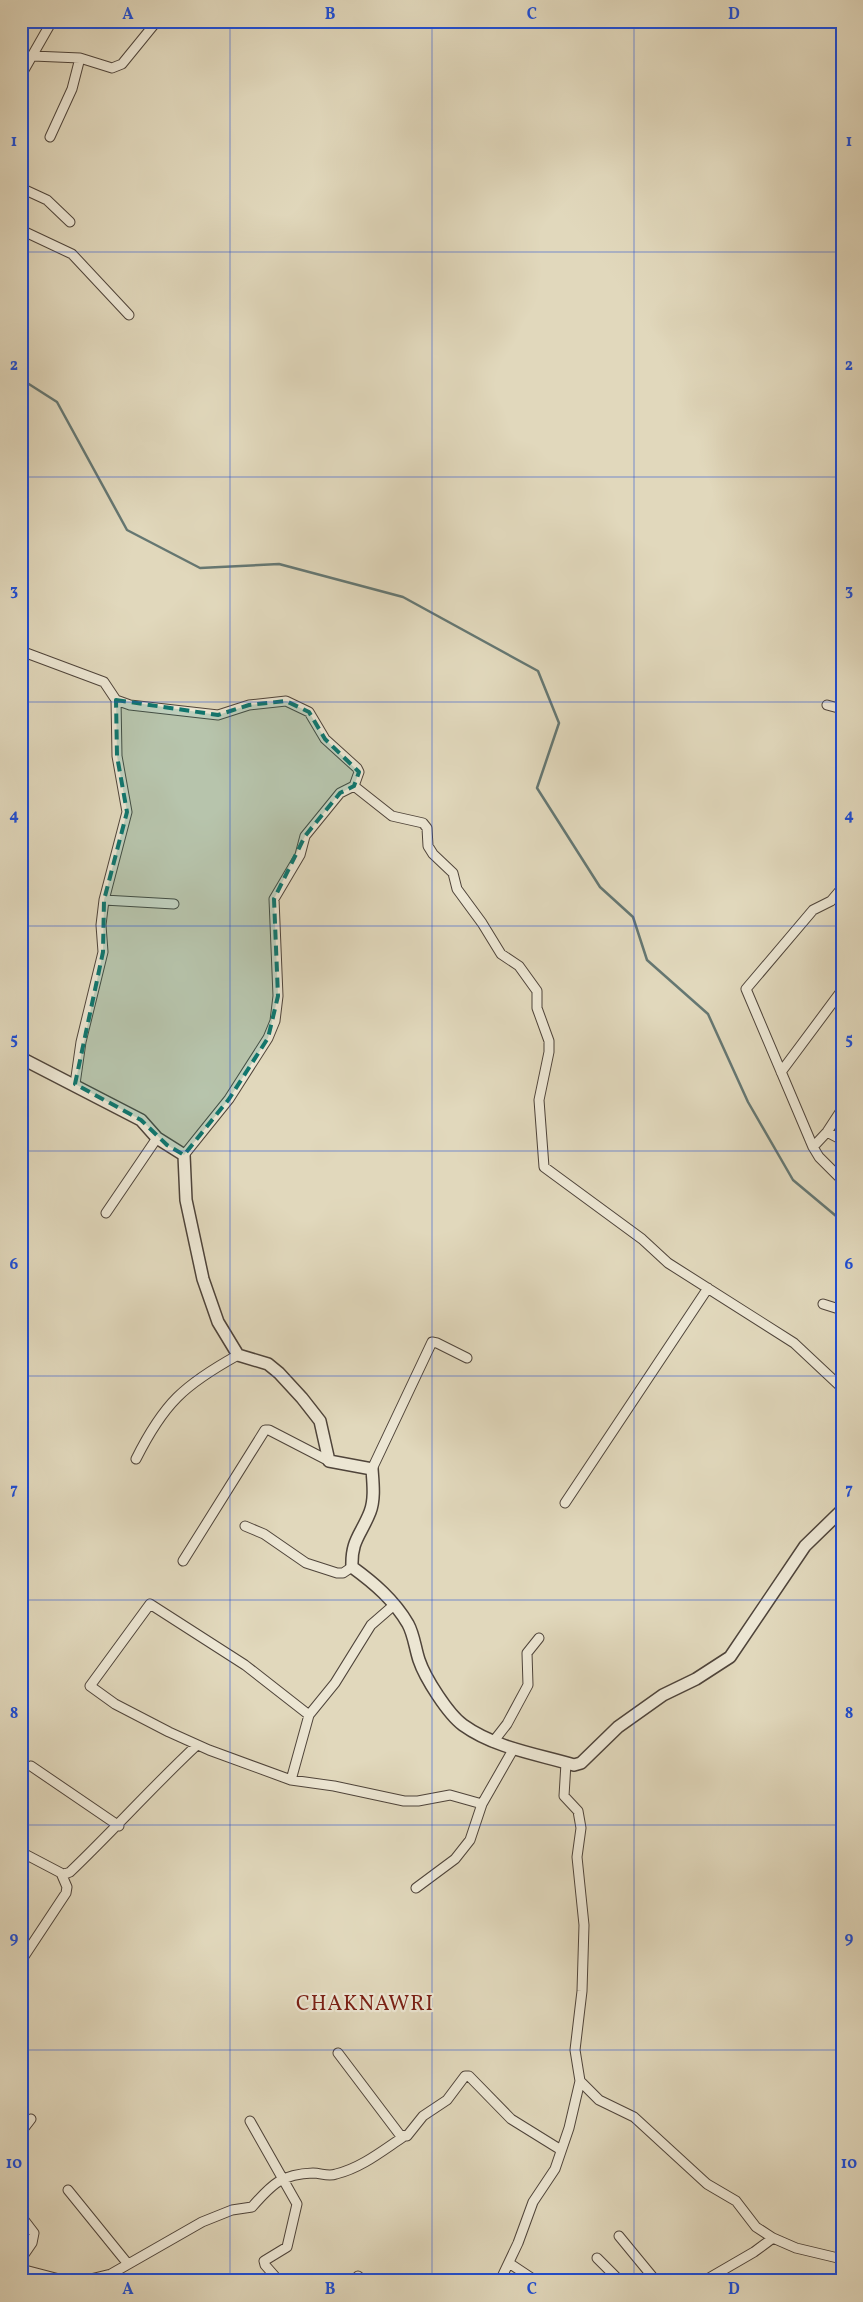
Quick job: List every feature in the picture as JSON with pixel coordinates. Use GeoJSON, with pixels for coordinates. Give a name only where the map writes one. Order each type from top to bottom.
{"type":"FeatureCollection","features":[{"type":"Feature","properties":{"kind":"street"},"geometry":{"type":"LineString","coordinates":[[22,73],[52,21]]}},
{"type":"Feature","properties":{"kind":"street"},"geometry":{"type":"LineString","coordinates":[[33,56],[80,58],[112,68],[116,67],[122,64],[157,21]]}},
{"type":"Feature","properties":{"kind":"street"},"geometry":{"type":"LineString","coordinates":[[50,137],[72,90],[80,58]]}},
{"type":"Feature","properties":{"kind":"street"},"geometry":{"type":"LineString","coordinates":[[21,188],[47,200],[70,222]]}},
{"type":"Feature","properties":{"kind":"street"},"geometry":{"type":"LineString","coordinates":[[21,230],[72,254],[129,315]]}},
{"type":"Feature","properties":{"kind":"street"},"geometry":{"type":"LineString","coordinates":[[21,651],[104,682],[116,700],[117,756],[127,812],[104,900],[101,925],[103,952],[81,1042],[75,1084]]}},
{"type":"Feature","properties":{"kind":"street"},"geometry":{"type":"LineString","coordinates":[[116,700],[130,705],[218,715],[249,705],[286,701],[309,712],[326,740],[357,768],[358,772],[354,786],[340,793],[305,836],[300,855],[274,900],[278,996],[275,1021],[268,1038],[229,1099],[184,1155],[186,1200],[203,1279],[218,1322],[238,1355],[268,1364],[302,1398],[320,1421],[329,1460]]}},
{"type":"Feature","properties":{"kind":"street"},"geometry":{"type":"LineString","coordinates":[[828,705],[842,709]]}},
{"type":"Feature","properties":{"kind":"street"},"geometry":{"type":"LineString","coordinates":[[354,786],[392,816],[423,823],[426,828],[428,846],[432,854],[453,873],[457,889],[482,923],[500,954],[520,966],[537,991],[537,1008],[549,1041],[549,1052],[539,1100],[544,1167],[642,1239],[668,1263],[794,1343],[842,1388]]}},
{"type":"Feature","properties":{"kind":"street"},"geometry":{"type":"LineString","coordinates":[[842,888],[831,900],[813,910],[746,989],[813,1147],[819,1157],[842,1180]]}},
{"type":"Feature","properties":{"kind":"street"},"geometry":{"type":"LineString","coordinates":[[104,900],[174,904]]}},
{"type":"Feature","properties":{"kind":"street"},"geometry":{"type":"LineString","coordinates":[[781,1072],[842,990]]}},
{"type":"Feature","properties":{"kind":"street"},"geometry":{"type":"LineString","coordinates":[[21,1058],[75,1084],[141,1120],[157,1138],[184,1155]]}},
{"type":"Feature","properties":{"kind":"street"},"geometry":{"type":"LineString","coordinates":[[813,1147],[827,1132],[842,1108]]}},
{"type":"Feature","properties":{"kind":"street"},"geometry":{"type":"LineString","coordinates":[[827,1132],[842,1140]]}},
{"type":"Feature","properties":{"kind":"street"},"geometry":{"type":"LineString","coordinates":[[106,1212],[157,1138]]}},
{"type":"Feature","properties":{"kind":"street"},"geometry":{"type":"LineString","coordinates":[[565,1503],[708,1288]]}},
{"type":"Feature","properties":{"kind":"street"},"geometry":{"type":"LineString","coordinates":[[823,1304],[842,1310]]}},
{"type":"Feature","properties":{"kind":"street"},"geometry":{"type":"LineString","coordinates":[[467,1358],[432,1342],[372,1469],[374,1497],[370,1511],[351,1551],[352,1567],[377,1586],[394,1605],[411,1630],[420,1662],[430,1684],[462,1724],[493,1742],[578,1765],[618,1727],[663,1695],[696,1679],[730,1657],[805,1546],[842,1510]]}},
{"type":"Feature","properties":{"kind":"street"},"geometry":{"type":"LineString","coordinates":[[136,1459],[150,1430],[169,1404],[201,1376],[238,1355]]}},
{"type":"Feature","properties":{"kind":"street"},"geometry":{"type":"LineString","coordinates":[[183,1561],[265,1430],[270,1430],[329,1460],[372,1469]]}},
{"type":"Feature","properties":{"kind":"street"},"geometry":{"type":"LineString","coordinates":[[245,1526],[264,1534],[306,1564],[337,1573],[343,1573],[352,1567]]}},
{"type":"Feature","properties":{"kind":"street"},"geometry":{"type":"LineString","coordinates":[[309,1715],[244,1666],[150,1604],[90,1686],[115,1704],[197,1745],[291,1780],[334,1786],[404,1801],[418,1801],[450,1795],[482,1804]]}},
{"type":"Feature","properties":{"kind":"street"},"geometry":{"type":"LineString","coordinates":[[291,1780],[309,1715],[335,1683],[371,1625],[394,1605]]}},
{"type":"Feature","properties":{"kind":"street"},"geometry":{"type":"LineString","coordinates":[[493,1742],[507,1724],[528,1685],[526,1653],[539,1638]]}},
{"type":"Feature","properties":{"kind":"street"},"geometry":{"type":"LineString","coordinates":[[65,1873],[119,1826],[148,1791],[197,1745]]}},
{"type":"Feature","properties":{"kind":"street"},"geometry":{"type":"LineString","coordinates":[[416,1888],[455,1859],[470,1840],[482,1804],[514,1748]]}},
{"type":"Feature","properties":{"kind":"street"},"geometry":{"type":"LineString","coordinates":[[500,2281],[533,2202],[555,2169],[580,2081],[574,2050],[582,1991],[584,1925],[577,1858],[582,1828],[578,1812],[564,1796],[566,1762]]}},
{"type":"Feature","properties":{"kind":"street"},"geometry":{"type":"LineString","coordinates":[[31,1766],[119,1826]]}},
{"type":"Feature","properties":{"kind":"street"},"geometry":{"type":"LineString","coordinates":[[21,1844],[65,1873],[67,1887],[66,1893],[21,1961]]}},
{"type":"Feature","properties":{"kind":"street"},"geometry":{"type":"LineString","coordinates":[[21,1852],[65,1873]]}},
{"type":"Feature","properties":{"kind":"street"},"geometry":{"type":"LineString","coordinates":[[338,2053],[403,2137]]}},
{"type":"Feature","properties":{"kind":"street"},"geometry":{"type":"LineString","coordinates":[[82,2281],[106,2276],[202,2222],[232,2210],[252,2207],[262,2194],[282,2178],[292,2174],[308,2173],[335,2175],[363,2163],[407,2136],[423,2116],[447,2100],[465,2076],[469,2076],[511,2119],[561,2150]]}},
{"type":"Feature","properties":{"kind":"street"},"geometry":{"type":"LineString","coordinates":[[580,2081],[599,2100],[634,2117],[707,2184],[736,2201],[756,2226],[773,2238],[796,2248],[842,2259]]}},
{"type":"Feature","properties":{"kind":"street"},"geometry":{"type":"LineString","coordinates":[[21,2132],[32,2120]]}},
{"type":"Feature","properties":{"kind":"street"},"geometry":{"type":"LineString","coordinates":[[250,2121],[298,2204],[287,2247],[264,2260],[265,2265],[279,2281]]}},
{"type":"Feature","properties":{"kind":"street"},"geometry":{"type":"LineString","coordinates":[[68,2190],[128,2264]]}},
{"type":"Feature","properties":{"kind":"street"},"geometry":{"type":"LineString","coordinates":[[21,2216],[34,2232],[32,2243],[21,2259]]}},
{"type":"Feature","properties":{"kind":"street"},"geometry":{"type":"LineString","coordinates":[[619,2236],[656,2281]]}},
{"type":"Feature","properties":{"kind":"street"},"geometry":{"type":"LineString","coordinates":[[704,2281],[754,2252],[773,2238]]}},
{"type":"Feature","properties":{"kind":"street"},"geometry":{"type":"LineString","coordinates":[[597,2258],[620,2281]]}},
{"type":"Feature","properties":{"kind":"street"},"geometry":{"type":"LineString","coordinates":[[509,2263],[536,2281]]}},
{"type":"Feature","properties":{"kind":"street"},"geometry":{"type":"LineString","coordinates":[[21,2269],[67,2281]]}},
{"type":"Feature","properties":{"kind":"highlighted area"},"geometry":{"type":"Polygon","coordinates":[[[116,700],[218,715],[249,705],[286,701],[309,712],[325,739],[359,772],[354,786],[340,793],[305,836],[274,899],[278,996],[268,1038],[229,1099],[184,1155],[167,1145],[141,1120],[75,1084],[103,952],[104,900],[127,812],[117,756],[116,700]]]}},
{"type":"Feature","properties":{"kind":"waterway"},"geometry":{"type":"LineString","coordinates":[[21,379],[57,402],[127,530],[200,568],[279,564],[403,597],[538,671],[559,723],[537,788],[600,887],[633,917],[647,960],[708,1014],[748,1102],[793,1180],[842,1221]]}},
{"type":"Feature","properties":{"kind":"district","name":"CHAKNAWRI"},"geometry":{"type":"Point","coordinates":[365,2003]}}]}
